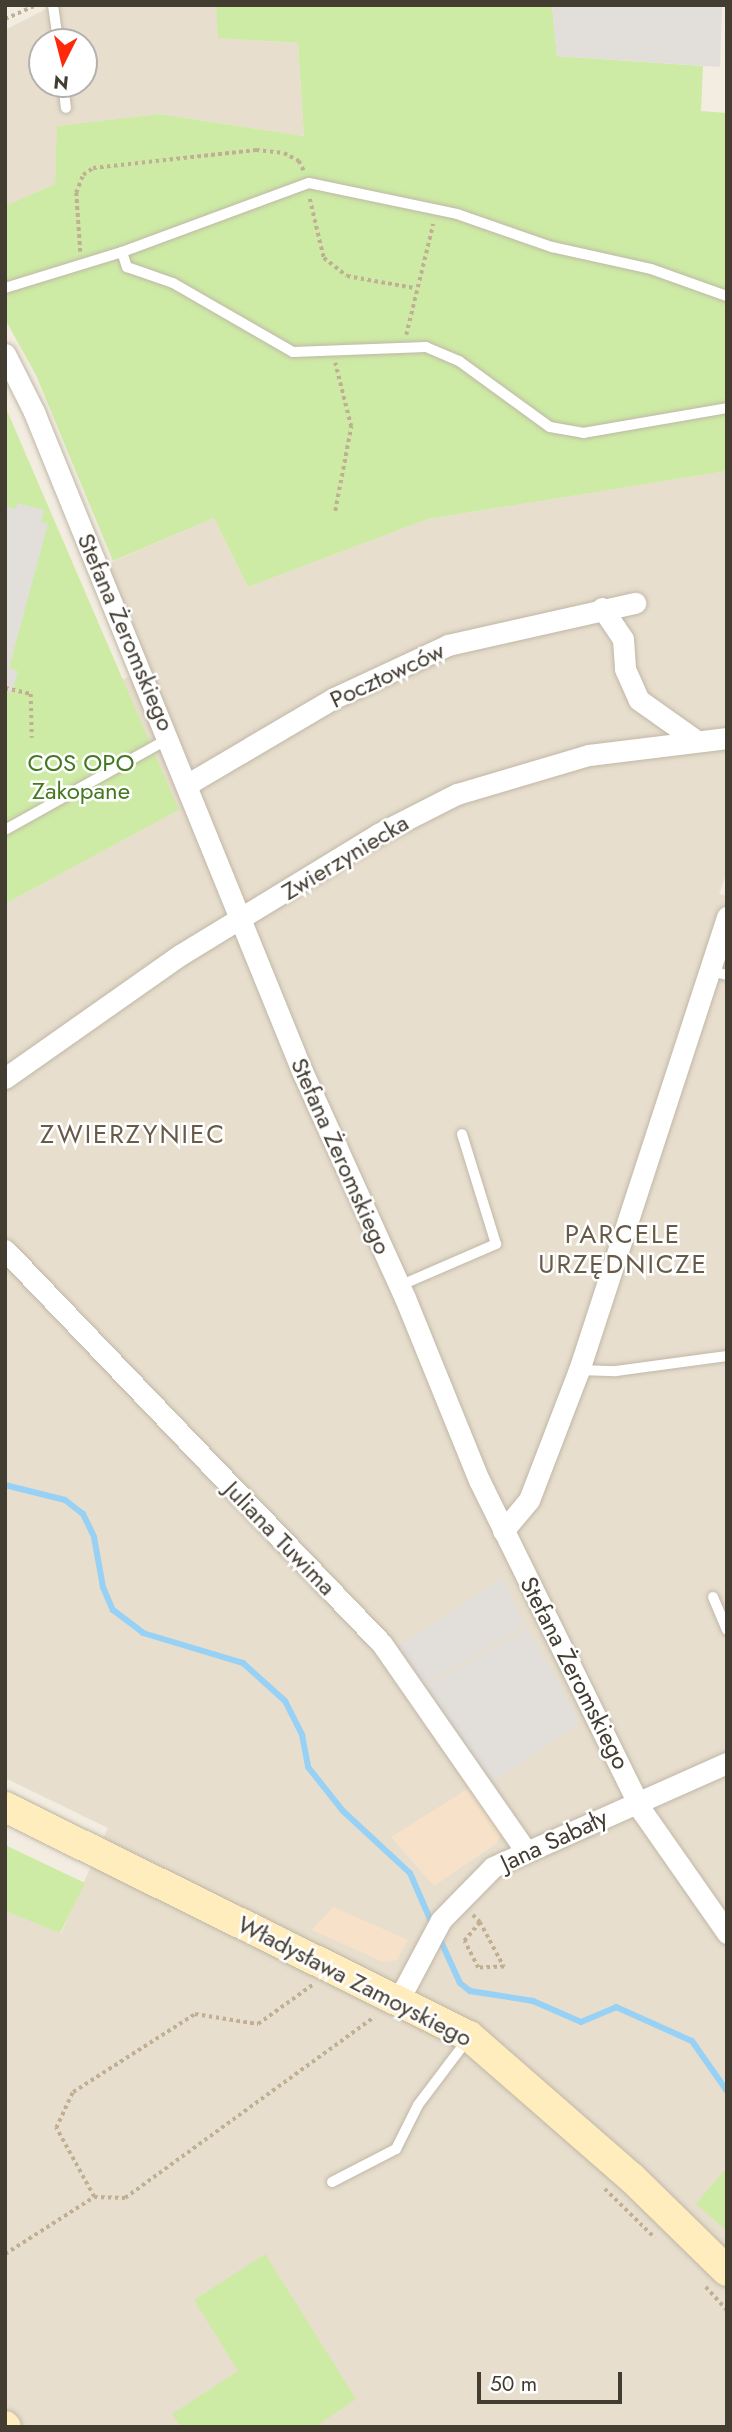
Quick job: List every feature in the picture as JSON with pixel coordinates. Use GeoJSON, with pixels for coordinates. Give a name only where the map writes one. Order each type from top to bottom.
{"type":"FeatureCollection","features":[{"type":"Feature","properties":{"kind":"street","name":"Stefana Żeromskiego"},"geometry":{"type":"LineString","coordinates":[[5,354],[34,412],[170,738],[302,1071],[399,1286],[503,1531],[638,1801],[727,1933]]}},
{"type":"Feature","properties":{"kind":"street","name":"Pocztowców"},"geometry":{"type":"LineString","coordinates":[[188,784],[334,698],[448,645],[602,608],[635,603]]}},
{"type":"Feature","properties":{"kind":"street"},"geometry":{"type":"LineString","coordinates":[[602,608],[623,639],[625,670],[639,700],[697,741]]}},
{"type":"Feature","properties":{"kind":"street","name":"Zwierzyniecka"},"geometry":{"type":"LineString","coordinates":[[5,1078],[180,955],[378,834],[457,794],[589,755],[727,738]]}},
{"type":"Feature","properties":{"kind":"street"},"geometry":{"type":"LineString","coordinates":[[503,1531],[529,1500],[579,1370],[717,972],[727,917]]}},
{"type":"Feature","properties":{"kind":"street","name":"Juliana Tuwima"},"geometry":{"type":"LineString","coordinates":[[5,1250],[382,1644],[525,1850]]}},
{"type":"Feature","properties":{"kind":"street","name":"Jana Sabały"},"geometry":{"type":"LineString","coordinates":[[399,1999],[423,1951],[450,1908],[484,1874],[525,1850],[727,1763]]}},
{"type":"Feature","properties":{"kind":"street","name":"Władysława Zamoyskiego"},"geometry":{"type":"LineString","coordinates":[[5,1807],[399,1999],[469,2036],[632,2178],[717,2280]]}},
{"type":"Feature","properties":{"kind":"lane"},"geometry":{"type":"LineString","coordinates":[[53,5],[56,28]]}},
{"type":"Feature","properties":{"kind":"lane"},"geometry":{"type":"LineString","coordinates":[[65,98],[66,108]]}},
{"type":"Feature","properties":{"kind":"lane"},"geometry":{"type":"LineString","coordinates":[[5,288],[122,252],[309,183],[434,210],[552,247],[651,269],[727,296]]}},
{"type":"Feature","properties":{"kind":"lane"},"geometry":{"type":"LineString","coordinates":[[122,252],[127,267],[173,283],[293,352],[426,347],[459,361],[550,428],[583,433],[727,408]]}},
{"type":"Feature","properties":{"kind":"lane"},"geometry":{"type":"LineString","coordinates":[[5,830],[170,738]]}},
{"type":"Feature","properties":{"kind":"lane"},"geometry":{"type":"LineString","coordinates":[[399,1286],[496,1244],[462,1134]]}},
{"type":"Feature","properties":{"kind":"lane"},"geometry":{"type":"LineString","coordinates":[[579,1370],[616,1371],[727,1356]]}},
{"type":"Feature","properties":{"kind":"lane"},"geometry":{"type":"LineString","coordinates":[[713,1597],[727,1630]]}},
{"type":"Feature","properties":{"kind":"lane"},"geometry":{"type":"LineString","coordinates":[[332,2182],[396,2149],[418,2105],[469,2036]]}},
{"type":"Feature","properties":{"kind":"path"},"geometry":{"type":"LineString","coordinates":[[5,19],[36,5]]}},
{"type":"Feature","properties":{"kind":"path"},"geometry":{"type":"LineString","coordinates":[[405,348],[408,314],[431,238],[434,210]]}},
{"type":"Feature","properties":{"kind":"path"},"geometry":{"type":"LineString","coordinates":[[335,351],[351,427],[335,511]]}},
{"type":"Feature","properties":{"kind":"path"},"geometry":{"type":"LineString","coordinates":[[5,688],[31,694],[32,738]]}},
{"type":"Feature","properties":{"kind":"path"},"geometry":{"type":"LineString","coordinates":[[473,1916],[480,1922],[504,1967],[478,1968],[464,1941],[480,1922]]}},
{"type":"Feature","properties":{"kind":"path"},"geometry":{"type":"LineString","coordinates":[[94,2197],[56,2128],[74,2092],[195,2014],[258,2024],[313,1983]]}},
{"type":"Feature","properties":{"kind":"path"},"geometry":{"type":"LineString","coordinates":[[5,2255],[94,2197],[125,2199],[399,1999]]}},
{"type":"Feature","properties":{"kind":"path"},"geometry":{"type":"LineString","coordinates":[[717,2280],[727,2310]]}},
{"type":"Feature","properties":{"kind":"shaded area"},"geometry":{"type":"Polygon","coordinates":[[[54,5],[216,5],[219,38],[298,43],[304,136],[159,114],[58,126],[55,184],[5,206],[5,30],[54,5]]]}},
{"type":"Feature","properties":{"kind":"shaded area"},"geometry":{"type":"Polygon","coordinates":[[[552,5],[722,5],[720,67],[557,56],[552,5]]]}},
{"type":"Feature","properties":{"kind":"shaded area"},"geometry":{"type":"Polygon","coordinates":[[[727,471],[727,872],[719,894],[727,896],[727,2427],[5,2427],[5,1911],[61,1933],[108,1828],[5,1778],[5,904],[179,810],[122,680],[149,668],[105,565],[214,518],[248,587],[428,519],[727,471]]]}},
{"type":"Feature","properties":{"kind":"shaded area"},"geometry":{"type":"Polygon","coordinates":[[[17,503],[44,510],[41,522],[48,524],[9,668],[18,671],[12,693],[5,691],[5,506],[16,509],[17,503]]]}},
{"type":"Feature","properties":{"kind":"shaded area"},"geometry":{"type":"Polygon","coordinates":[[[503,1578],[525,1626],[423,1685],[397,1647],[503,1578]]]}},
{"type":"Feature","properties":{"kind":"shaded area"},"geometry":{"type":"Polygon","coordinates":[[[528,1628],[580,1723],[491,1784],[425,1687],[528,1628]]]}},
{"type":"Feature","properties":{"kind":"shaded area"},"geometry":{"type":"Polygon","coordinates":[[[474,1785],[502,1829],[497,1843],[434,1886],[391,1837],[474,1785]]]}},
{"type":"Feature","properties":{"kind":"shaded area"},"geometry":{"type":"Polygon","coordinates":[[[333,1907],[408,1940],[397,1960],[383,1962],[312,1930],[333,1907]]]}},
{"type":"Feature","properties":{"kind":"green space"},"geometry":{"type":"Polygon","coordinates":[[[216,5],[552,5],[557,56],[703,66],[701,111],[727,113],[727,471],[428,519],[248,587],[214,518],[113,561],[36,375],[5,319],[5,206],[55,184],[57,126],[159,114],[304,136],[298,43],[218,38],[216,5]]]}},
{"type":"Feature","properties":{"kind":"green space","name":"COS OPO Zakopane"},"geometry":{"type":"Polygon","coordinates":[[[5,406],[179,810],[5,904],[5,406]]]}},
{"type":"Feature","properties":{"kind":"green space"},"geometry":{"type":"Polygon","coordinates":[[[5,1845],[85,1883],[60,1933],[5,1911],[5,1845]]]}},
{"type":"Feature","properties":{"kind":"green space"},"geometry":{"type":"Polygon","coordinates":[[[727,2167],[727,2231],[696,2204],[727,2167]]]}},
{"type":"Feature","properties":{"kind":"green space"},"geometry":{"type":"Polygon","coordinates":[[[265,2254],[356,2399],[315,2427],[181,2427],[172,2414],[238,2371],[194,2300],[265,2254]]]}},
{"type":"Feature","properties":{"kind":"waterway"},"geometry":{"type":"LineString","coordinates":[[5,1485],[65,1500],[83,1514],[94,1537],[103,1587],[113,1610],[143,1633],[243,1663],[285,1701],[302,1735],[308,1767],[343,1811],[410,1873],[433,1926]]}},
{"type":"Feature","properties":{"kind":"waterway"},"geometry":{"type":"LineString","coordinates":[[438,1935],[460,1983],[470,1991],[533,2001],[581,2022],[616,2007],[692,2041],[727,2091]]}},
{"type":"Feature","properties":{"kind":"district","name":"ZWIERZYNIEC"},"geometry":{"type":"Point","coordinates":[133,1135]}},
{"type":"Feature","properties":{"kind":"district","name":"PARCELE URZĘDNICZE"},"geometry":{"type":"Point","coordinates":[623,1250]}}]}
